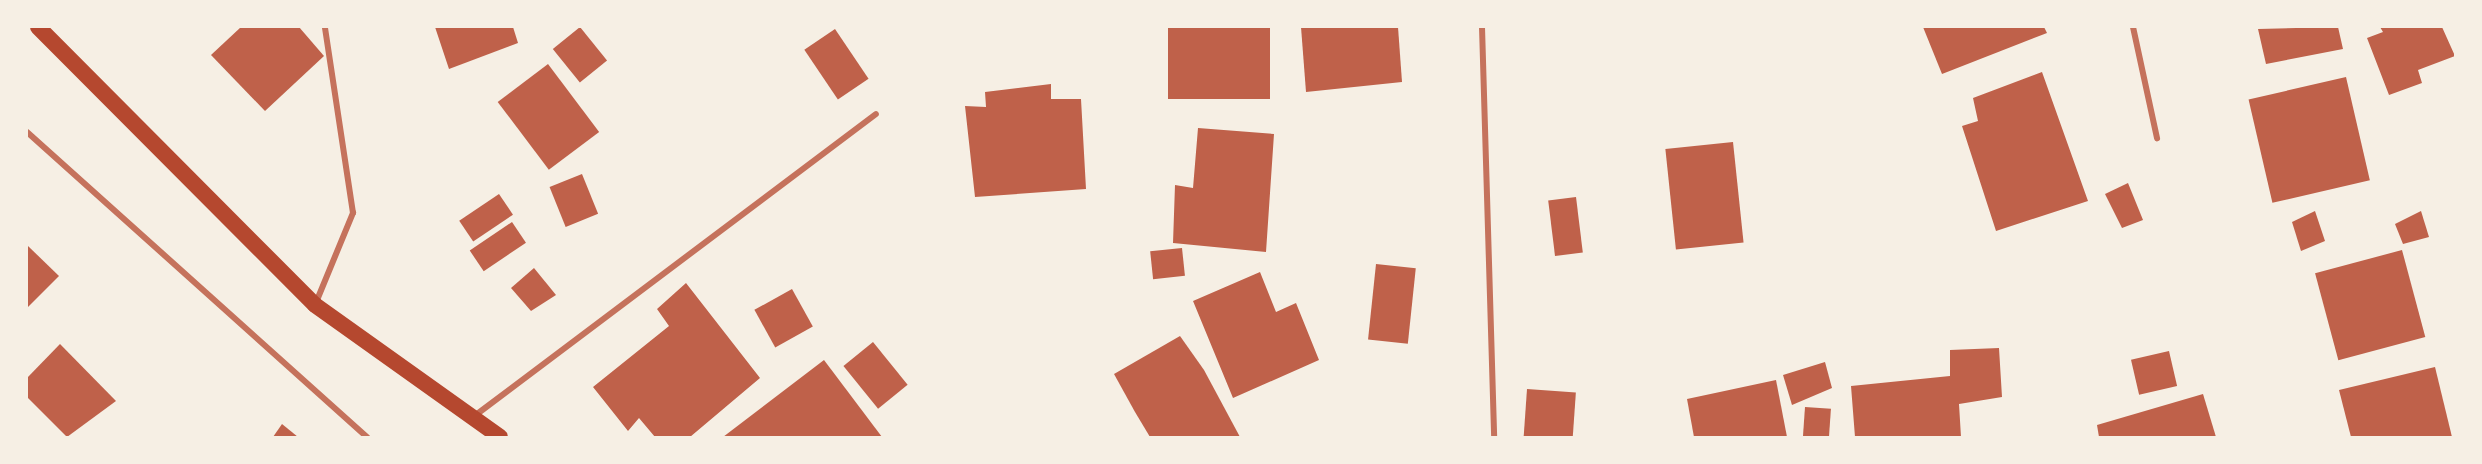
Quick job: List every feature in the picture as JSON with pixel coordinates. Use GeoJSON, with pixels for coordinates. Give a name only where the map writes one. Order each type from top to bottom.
{"type":"FeatureCollection","features":[{"type":"Feature","properties":{"kind":"highway"},"geometry":{"type":"LineString","coordinates":[[38,27],[315,305],[500,437]]}},
{"type":"Feature","properties":{"kind":"street"},"geometry":{"type":"LineString","coordinates":[[315,305],[353,213],[325,27]]}},
{"type":"Feature","properties":{"kind":"street"},"geometry":{"type":"LineString","coordinates":[[1482,27],[1494,437]]}},
{"type":"Feature","properties":{"kind":"street"},"geometry":{"type":"LineString","coordinates":[[2133,27],[2157,138]]}},
{"type":"Feature","properties":{"kind":"street"},"geometry":{"type":"LineString","coordinates":[[473,417],[876,114]]}},
{"type":"Feature","properties":{"kind":"street"},"geometry":{"type":"LineString","coordinates":[[27,132],[368,437]]}},
{"type":"Feature","properties":{"kind":"building"},"geometry":{"type":"Polygon","coordinates":[[[241,27],[299,27],[324,56],[265,111],[211,55],[241,27]]]}},
{"type":"Feature","properties":{"kind":"building"},"geometry":{"type":"Polygon","coordinates":[[[435,27],[513,27],[518,43],[449,69],[435,27]]]}},
{"type":"Feature","properties":{"kind":"building"},"geometry":{"type":"Polygon","coordinates":[[[580,27],[607,60],[580,82],[553,49],[580,27]]]}},
{"type":"Feature","properties":{"kind":"building"},"geometry":{"type":"Polygon","coordinates":[[[1168,27],[1270,27],[1270,99],[1168,99],[1168,27]]]}},
{"type":"Feature","properties":{"kind":"building"},"geometry":{"type":"Polygon","coordinates":[[[1301,27],[1398,27],[1402,82],[1306,92],[1301,27]]]}},
{"type":"Feature","properties":{"kind":"building"},"geometry":{"type":"Polygon","coordinates":[[[1923,27],[2044,27],[2047,33],[1942,74],[1923,27]]]}},
{"type":"Feature","properties":{"kind":"building"},"geometry":{"type":"Polygon","coordinates":[[[2338,27],[2343,49],[2266,64],[2258,29],[2338,27]]]}},
{"type":"Feature","properties":{"kind":"building"},"geometry":{"type":"Polygon","coordinates":[[[2380,27],[2442,27],[2455,56],[2418,70],[2422,83],[2389,95],[2367,38],[2383,32],[2380,27]]]}},
{"type":"Feature","properties":{"kind":"building"},"geometry":{"type":"Polygon","coordinates":[[[835,29],[869,79],[838,99],[804,50],[835,29]]]}},
{"type":"Feature","properties":{"kind":"building"},"geometry":{"type":"Polygon","coordinates":[[[548,64],[599,132],[549,170],[498,102],[548,64]]]}},
{"type":"Feature","properties":{"kind":"building"},"geometry":{"type":"Polygon","coordinates":[[[2042,72],[2088,201],[1996,231],[1962,126],[1978,121],[1973,98],[2042,72]]]}},
{"type":"Feature","properties":{"kind":"building"},"geometry":{"type":"Polygon","coordinates":[[[2346,77],[2370,180],[2272,203],[2249,99],[2346,77]]]}},
{"type":"Feature","properties":{"kind":"building"},"geometry":{"type":"Polygon","coordinates":[[[1051,84],[1051,99],[1081,99],[1086,189],[975,197],[965,106],[986,107],[985,92],[1051,84]]]}},
{"type":"Feature","properties":{"kind":"building"},"geometry":{"type":"Polygon","coordinates":[[[1198,128],[1274,134],[1266,252],[1173,243],[1175,185],[1193,188],[1198,128]]]}},
{"type":"Feature","properties":{"kind":"building"},"geometry":{"type":"Polygon","coordinates":[[[1733,142],[1744,242],[1676,250],[1665,149],[1733,142]]]}},
{"type":"Feature","properties":{"kind":"building"},"geometry":{"type":"Polygon","coordinates":[[[582,174],[598,214],[566,227],[550,187],[582,174]]]}},
{"type":"Feature","properties":{"kind":"building"},"geometry":{"type":"Polygon","coordinates":[[[2128,183],[2143,220],[2122,228],[2105,194],[2128,183]]]}},
{"type":"Feature","properties":{"kind":"building"},"geometry":{"type":"Polygon","coordinates":[[[499,194],[513,215],[473,242],[459,221],[499,194]]]}},
{"type":"Feature","properties":{"kind":"building"},"geometry":{"type":"Polygon","coordinates":[[[1576,197],[1583,253],[1555,256],[1548,200],[1576,197]]]}},
{"type":"Feature","properties":{"kind":"building"},"geometry":{"type":"Polygon","coordinates":[[[2315,211],[2325,241],[2301,251],[2292,222],[2315,211]]]}},
{"type":"Feature","properties":{"kind":"building"},"geometry":{"type":"Polygon","coordinates":[[[2421,211],[2429,237],[2403,244],[2395,224],[2421,211]]]}},
{"type":"Feature","properties":{"kind":"building"},"geometry":{"type":"Polygon","coordinates":[[[512,222],[526,243],[484,271],[470,251],[512,222]]]}},
{"type":"Feature","properties":{"kind":"building"},"geometry":{"type":"Polygon","coordinates":[[[27,245],[59,276],[27,308],[27,245]]]}},
{"type":"Feature","properties":{"kind":"building"},"geometry":{"type":"Polygon","coordinates":[[[1182,248],[1185,276],[1153,279],[1150,251],[1182,248]]]}},
{"type":"Feature","properties":{"kind":"building"},"geometry":{"type":"Polygon","coordinates":[[[2402,250],[2425,337],[2338,360],[2315,273],[2402,250]]]}},
{"type":"Feature","properties":{"kind":"building"},"geometry":{"type":"Polygon","coordinates":[[[1376,264],[1416,268],[1408,344],[1368,340],[1376,264]]]}},
{"type":"Feature","properties":{"kind":"building"},"geometry":{"type":"Polygon","coordinates":[[[534,268],[556,295],[531,311],[511,288],[534,268]]]}},
{"type":"Feature","properties":{"kind":"building"},"geometry":{"type":"Polygon","coordinates":[[[1260,272],[1276,312],[1296,303],[1319,360],[1233,398],[1193,301],[1260,272]]]}},
{"type":"Feature","properties":{"kind":"building"},"geometry":{"type":"Polygon","coordinates":[[[686,283],[760,378],[690,437],[655,437],[639,418],[628,431],[593,387],[669,326],[657,309],[686,283]]]}},
{"type":"Feature","properties":{"kind":"building"},"geometry":{"type":"Polygon","coordinates":[[[792,289],[813,327],[775,347],[754,310],[792,289]]]}},
{"type":"Feature","properties":{"kind":"building"},"geometry":{"type":"Polygon","coordinates":[[[1180,336],[1204,370],[1240,437],[1150,437],[1135,412],[1114,374],[1180,336]]]}},
{"type":"Feature","properties":{"kind":"building"},"geometry":{"type":"Polygon","coordinates":[[[873,342],[908,385],[878,409],[843,366],[873,342]]]}},
{"type":"Feature","properties":{"kind":"building"},"geometry":{"type":"Polygon","coordinates":[[[60,344],[116,401],[67,437],[27,397],[27,378],[60,344]]]}},
{"type":"Feature","properties":{"kind":"building"},"geometry":{"type":"Polygon","coordinates":[[[1999,348],[2002,397],[1959,404],[1961,437],[1855,437],[1851,386],[1950,376],[1950,350],[1999,348]]]}},
{"type":"Feature","properties":{"kind":"building"},"geometry":{"type":"Polygon","coordinates":[[[2169,351],[2177,386],[2139,395],[2131,360],[2169,351]]]}},
{"type":"Feature","properties":{"kind":"building"},"geometry":{"type":"Polygon","coordinates":[[[824,360],[882,437],[723,437],[824,360]]]}},
{"type":"Feature","properties":{"kind":"building"},"geometry":{"type":"Polygon","coordinates":[[[1825,362],[1832,388],[1792,405],[1783,375],[1825,362]]]}},
{"type":"Feature","properties":{"kind":"building"},"geometry":{"type":"Polygon","coordinates":[[[2435,367],[2452,437],[2351,437],[2339,390],[2435,367]]]}},
{"type":"Feature","properties":{"kind":"building"},"geometry":{"type":"Polygon","coordinates":[[[1776,380],[1787,437],[1694,437],[1687,399],[1776,380]]]}},
{"type":"Feature","properties":{"kind":"building"},"geometry":{"type":"Polygon","coordinates":[[[1527,389],[1576,392],[1573,437],[1524,437],[1527,389]]]}},
{"type":"Feature","properties":{"kind":"building"},"geometry":{"type":"Polygon","coordinates":[[[2203,394],[2216,437],[2099,437],[2097,425],[2203,394]]]}},
{"type":"Feature","properties":{"kind":"building"},"geometry":{"type":"Polygon","coordinates":[[[1805,407],[1831,409],[1829,437],[1803,437],[1805,407]]]}},
{"type":"Feature","properties":{"kind":"building"},"geometry":{"type":"Polygon","coordinates":[[[282,424],[298,437],[273,437],[282,424]]]}}]}
